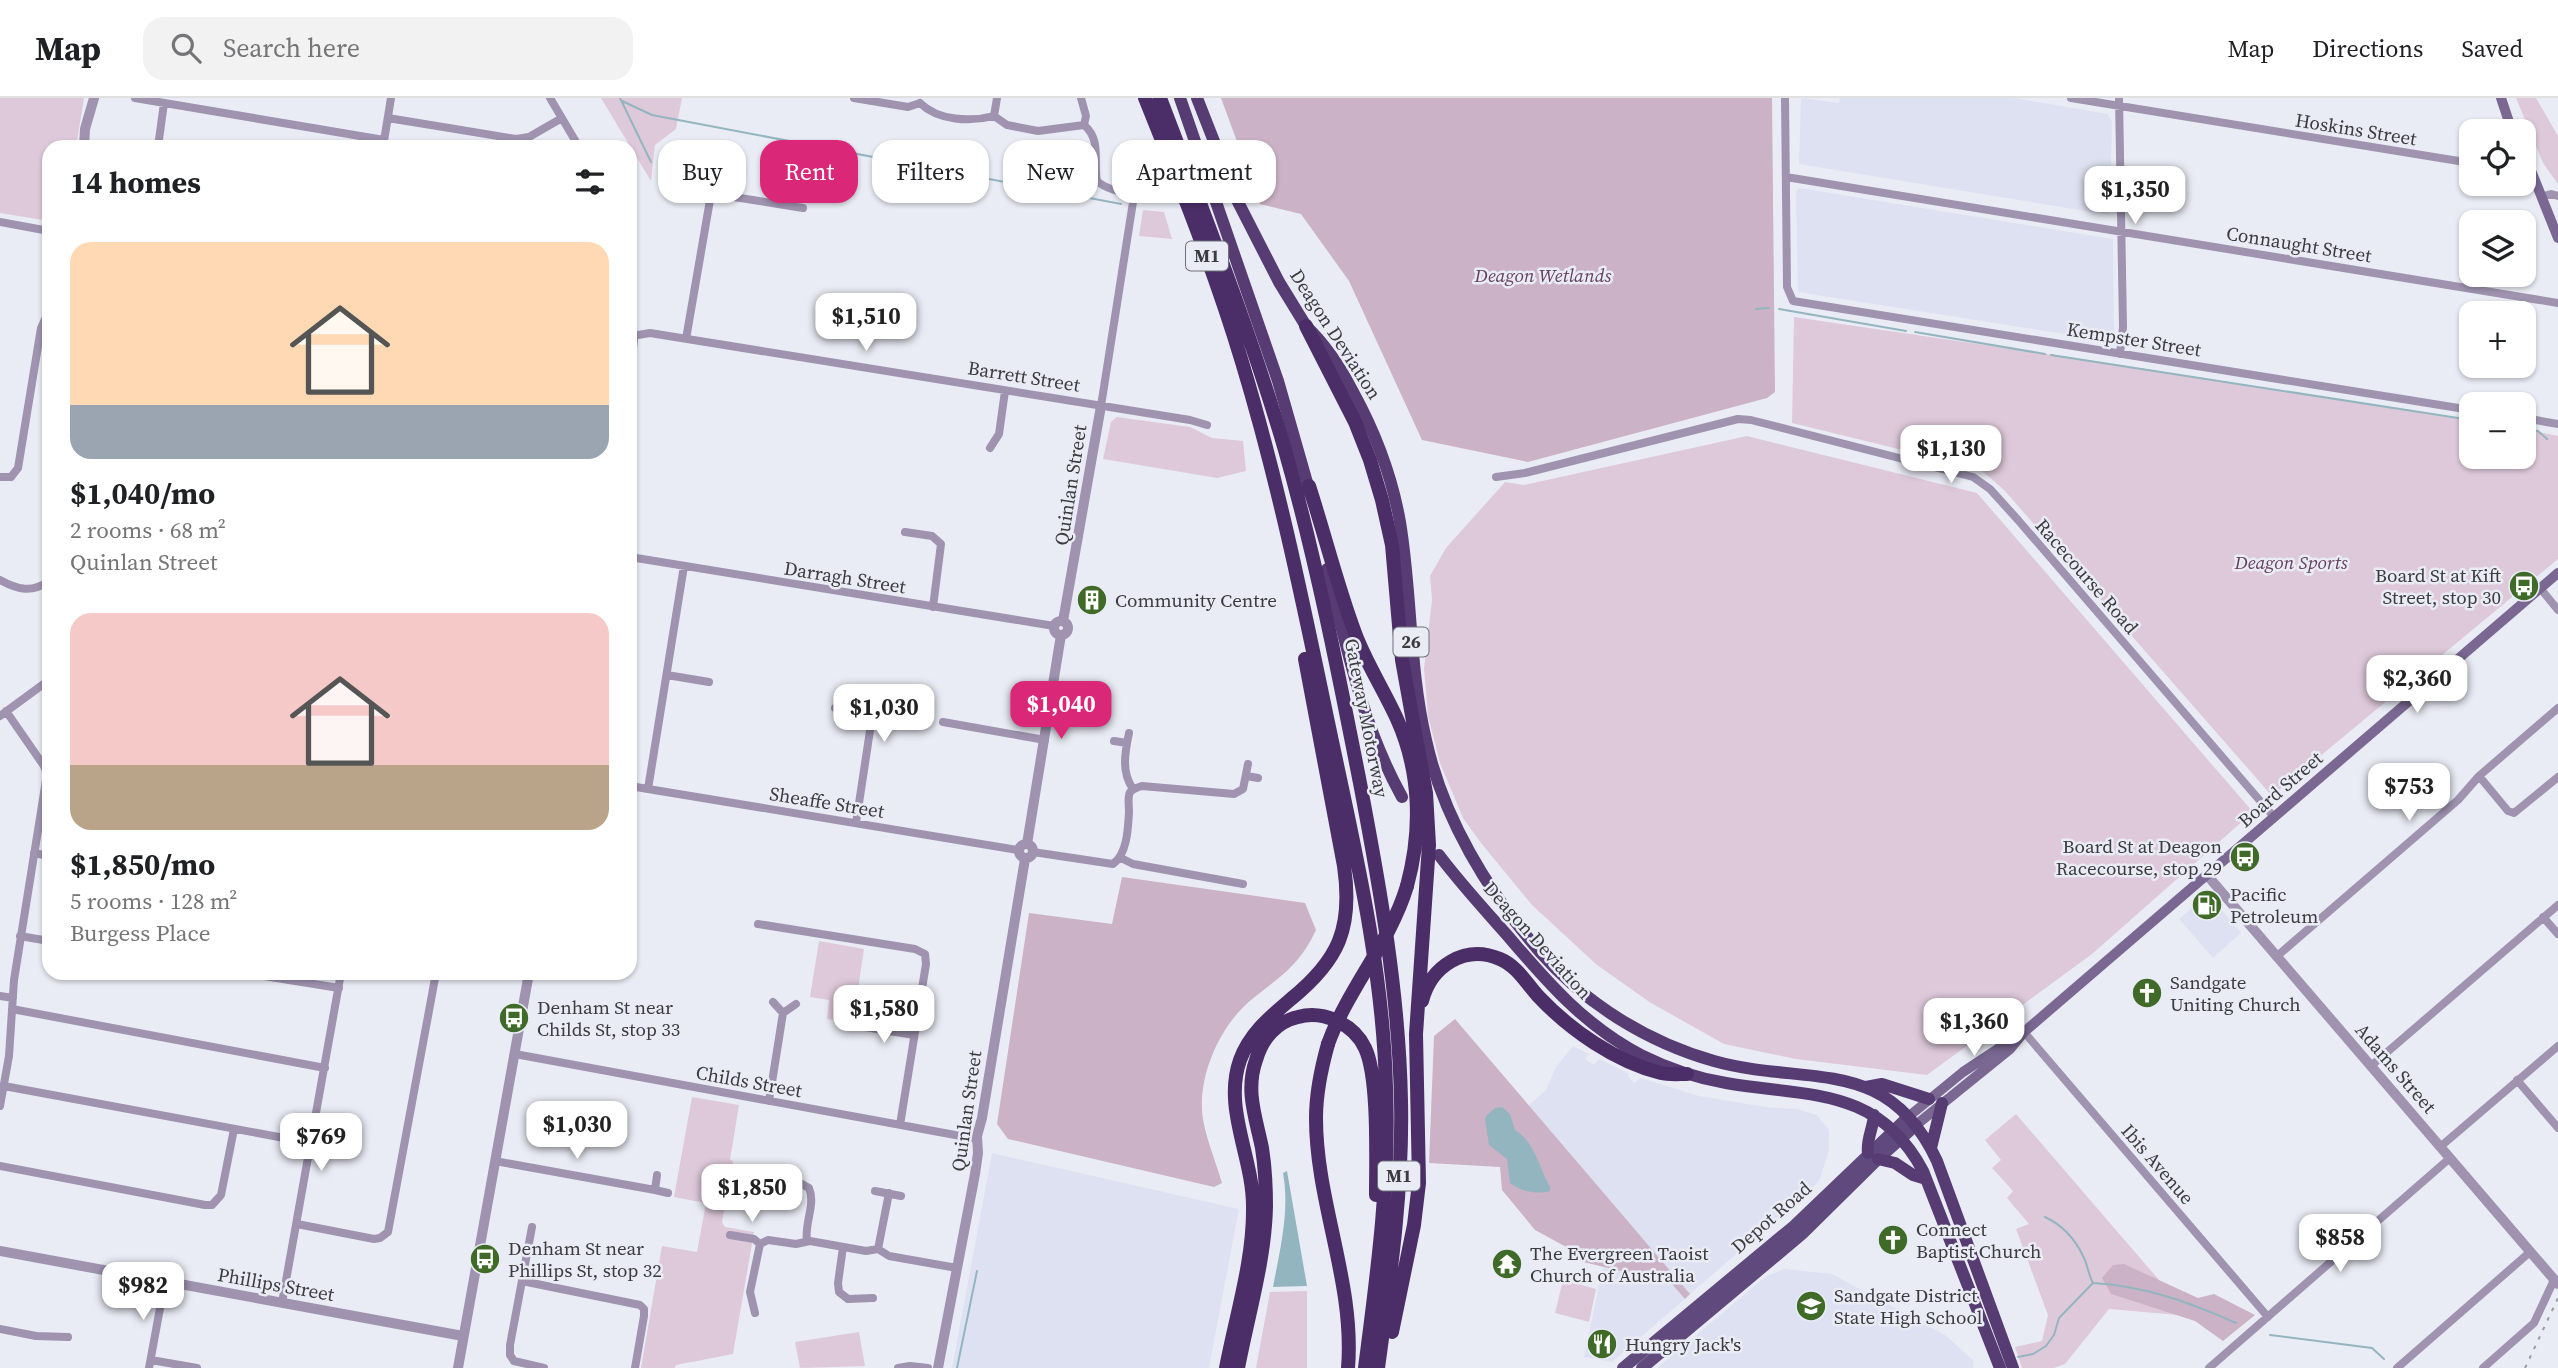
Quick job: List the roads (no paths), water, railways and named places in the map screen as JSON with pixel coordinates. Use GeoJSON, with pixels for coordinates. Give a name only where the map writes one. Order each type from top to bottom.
{"type":"FeatureCollection","features":[{"type":"Feature","properties":{"kind":"highway","name":"Gateway Motorway"},"geometry":{"type":"LineString","coordinates":[[1145,98],[1202,245],[1239,352],[1265,443],[1295,565],[1376,963],[1387,1091],[1387,1164],[1364,1368]]}},
{"type":"Feature","properties":{"kind":"highway","name":"Gateway Motorway"},"geometry":{"type":"LineString","coordinates":[[1160,98],[1236,297],[1285,450],[1316,568],[1337,665],[1385,916],[1399,1044],[1401,1150],[1393,1254],[1378,1368]]}},
{"type":"Feature","properties":{"kind":"highway"},"geometry":{"type":"LineString","coordinates":[[1180,98],[1278,381],[1356,638],[1399,723],[1413,769],[1417,797],[1417,835],[1407,886],[1391,926],[1343,1006],[1328,1044],[1319,1078],[1317,1137],[1346,1299],[1348,1368]]}},
{"type":"Feature","properties":{"kind":"highway","name":"Deagon Deviation"},"geometry":{"type":"LineString","coordinates":[[1197,98],[1237,200],[1273,271],[1306,327],[1318,337],[1355,395],[1374,434],[1392,488],[1404,554],[1409,626],[1425,738],[1441,790],[1463,841],[1521,928],[1539,951],[1579,990],[1609,1013],[1654,1039],[1727,1065],[1830,1077],[1866,1087],[1912,1121]]}},
{"type":"Feature","properties":{"kind":"highway"},"geometry":{"type":"LineString","coordinates":[[1306,327],[1346,403],[1376,477],[1390,536],[1402,660],[1421,760],[1430,845],[1416,1050],[1419,1183],[1414,1225],[1385,1368]]}},
{"type":"Feature","properties":{"kind":"highway"},"geometry":{"type":"LineString","coordinates":[[1309,486],[1349,665],[1377,746],[1402,797]]}},
{"type":"Feature","properties":{"kind":"highway"},"geometry":{"type":"LineString","coordinates":[[1226,1368],[1253,1222],[1252,1185],[1234,1097],[1238,1065],[1257,1030],[1324,968],[1340,941],[1347,919],[1345,866],[1291,586],[1295,565]]}},
{"type":"Feature","properties":{"kind":"highway","name":"Deagon Deviation"},"geometry":{"type":"LineString","coordinates":[[1439,855],[1464,888],[1557,992],[1582,1016],[1615,1041],[1687,1074],[1722,1083],[1841,1100],[1874,1115],[1898,1134],[1914,1155],[1926,1179],[1972,1303],[2000,1368]]}},
{"type":"Feature","properties":{"kind":"highway"},"geometry":{"type":"LineString","coordinates":[[1418,1016],[1429,982],[1443,965],[1470,954],[1492,956],[1516,969],[1553,1011],[1591,1040],[1638,1065],[1663,1074],[1687,1074]]}},
{"type":"Feature","properties":{"kind":"highway"},"geometry":{"type":"LineString","coordinates":[[1238,1368],[1261,1252],[1265,1215],[1265,1170],[1252,1106],[1252,1073],[1259,1051],[1269,1034],[1294,1018],[1314,1015],[1332,1019],[1355,1033],[1365,1048],[1370,1066],[1374,1110],[1376,1209],[1382,1220]]}},
{"type":"Feature","properties":{"kind":"highway"},"geometry":{"type":"LineString","coordinates":[[1866,1087],[1882,1084],[1929,1099]]}},
{"type":"Feature","properties":{"kind":"highway"},"geometry":{"type":"LineString","coordinates":[[1931,1149],[1942,1104]]}},
{"type":"Feature","properties":{"kind":"highway"},"geometry":{"type":"LineString","coordinates":[[1874,1115],[1872,1130],[1866,1143],[1873,1156],[1895,1163],[1913,1175],[1926,1179]]}},
{"type":"Feature","properties":{"kind":"highway","name":"26"},"geometry":{"type":"LineString","coordinates":[[1912,1121],[1931,1149],[1944,1179],[2013,1368]]}},
{"type":"Feature","properties":{"kind":"main road"},"geometry":{"type":"LineString","coordinates":[[2502,102],[2508,119]]}},
{"type":"Feature","properties":{"kind":"main road"},"geometry":{"type":"LineString","coordinates":[[2502,102],[2511,119]]}},
{"type":"Feature","properties":{"kind":"main road"},"geometry":{"type":"LineString","coordinates":[[2536,187],[2558,237]]}},
{"type":"Feature","properties":{"kind":"main road","name":"Board Street"},"geometry":{"type":"LineString","coordinates":[[1912,1121],[1942,1104],[2010,1049],[2024,1032],[2558,573]]}},
{"type":"Feature","properties":{"kind":"main road","name":"Board Street"},"geometry":{"type":"LineString","coordinates":[[1912,1121],[1929,1099],[2007,1041],[2024,1032]]}},
{"type":"Feature","properties":{"kind":"main road","name":"Depot Road"},"geometry":{"type":"LineString","coordinates":[[1623,1368],[1794,1226],[1912,1121]]}},
{"type":"Feature","properties":{"kind":"main road","name":"Depot Road"},"geometry":{"type":"LineString","coordinates":[[1642,1368],[1802,1234],[1873,1156]]}},
{"type":"Feature","properties":{"kind":"street"},"geometry":{"type":"LineString","coordinates":[[86,140],[85,130],[94,98]]}},
{"type":"Feature","properties":{"kind":"street"},"geometry":{"type":"LineString","coordinates":[[135,98],[363,140]]}},
{"type":"Feature","properties":{"kind":"street"},"geometry":{"type":"LineString","coordinates":[[385,140],[391,98]]}},
{"type":"Feature","properties":{"kind":"street"},"geometry":{"type":"LineString","coordinates":[[550,98],[575,140]]}},
{"type":"Feature","properties":{"kind":"street"},"geometry":{"type":"LineString","coordinates":[[854,98],[908,107],[920,101],[929,112],[974,120],[994,116],[1007,125],[1038,131],[1083,125],[1086,116],[1081,98]]}},
{"type":"Feature","properties":{"kind":"street"},"geometry":{"type":"LineString","coordinates":[[994,116],[997,98]]}},
{"type":"Feature","properties":{"kind":"street"},"geometry":{"type":"LineString","coordinates":[[1785,98],[1786,177]]}},
{"type":"Feature","properties":{"kind":"street","name":"Hoskins Street"},"geometry":{"type":"LineString","coordinates":[[2071,98],[2119,102],[2459,161]]}},
{"type":"Feature","properties":{"kind":"street"},"geometry":{"type":"LineString","coordinates":[[2119,102],[2123,327],[2120,354]]}},
{"type":"Feature","properties":{"kind":"street"},"geometry":{"type":"LineString","coordinates":[[159,140],[164,103]]}},
{"type":"Feature","properties":{"kind":"street"},"geometry":{"type":"LineString","coordinates":[[388,118],[516,139],[529,137],[562,118]]}},
{"type":"Feature","properties":{"kind":"street","name":"Quinlan Street"},"geometry":{"type":"LineString","coordinates":[[938,1368],[975,1174],[978,1153],[976,1139],[1045,740],[1059,628],[1101,406],[1130,229],[1133,202],[1128,194],[1103,187],[1097,181],[1095,145],[1089,130],[1083,125]]}},
{"type":"Feature","properties":{"kind":"street","name":"Connaught Street"},"geometry":{"type":"LineString","coordinates":[[1786,177],[2558,303]]}},
{"type":"Feature","properties":{"kind":"street","name":"Kempster Street"},"geometry":{"type":"LineString","coordinates":[[1786,177],[1787,287],[1793,301],[2459,408]]}},
{"type":"Feature","properties":{"kind":"street"},"geometry":{"type":"LineString","coordinates":[[2541,197],[2551,194],[2558,196]]}},
{"type":"Feature","properties":{"kind":"street"},"geometry":{"type":"LineString","coordinates":[[686,339],[710,200],[721,195],[803,208]]}},
{"type":"Feature","properties":{"kind":"street"},"geometry":{"type":"LineString","coordinates":[[0,222],[42,230]]}},
{"type":"Feature","properties":{"kind":"street"},"geometry":{"type":"LineString","coordinates":[[11,477],[18,468],[42,324]]}},
{"type":"Feature","properties":{"kind":"street","name":"Barrett Street"},"geometry":{"type":"LineString","coordinates":[[637,333],[650,332],[1190,419],[1207,425]]}},
{"type":"Feature","properties":{"kind":"street"},"geometry":{"type":"LineString","coordinates":[[990,448],[999,434],[1005,391]]}},
{"type":"Feature","properties":{"kind":"street","name":"Racecourse Road"},"geometry":{"type":"LineString","coordinates":[[1496,477],[1525,473],[1742,419],[1931,465],[1977,479],[1990,489],[2018,520],[2274,817]]}},
{"type":"Feature","properties":{"kind":"street"},"geometry":{"type":"LineString","coordinates":[[2536,420],[2558,424]]}},
{"type":"Feature","properties":{"kind":"street"},"geometry":{"type":"LineString","coordinates":[[0,477],[11,477]]}},
{"type":"Feature","properties":{"kind":"street"},"geometry":{"type":"LineString","coordinates":[[11,477],[16,486]]}},
{"type":"Feature","properties":{"kind":"street"},"geometry":{"type":"LineString","coordinates":[[905,532],[932,536],[941,544],[933,607]]}},
{"type":"Feature","properties":{"kind":"street","name":"Darragh Street"},"geometry":{"type":"LineString","coordinates":[[637,558],[1059,628]]}},
{"type":"Feature","properties":{"kind":"street"},"geometry":{"type":"LineString","coordinates":[[648,789],[684,566]]}},
{"type":"Feature","properties":{"kind":"street"},"geometry":{"type":"LineString","coordinates":[[0,580],[14,588],[29,590],[42,586]]}},
{"type":"Feature","properties":{"kind":"street"},"geometry":{"type":"LineString","coordinates":[[2540,588],[2558,610]]}},
{"type":"Feature","properties":{"kind":"street"},"geometry":{"type":"LineString","coordinates":[[667,675],[709,682]]}},
{"type":"Feature","properties":{"kind":"street"},"geometry":{"type":"LineString","coordinates":[[42,686],[3,714],[42,763]]}},
{"type":"Feature","properties":{"kind":"street"},"geometry":{"type":"LineString","coordinates":[[835,708],[860,712],[871,724],[856,823]]}},
{"type":"Feature","properties":{"kind":"street"},"geometry":{"type":"LineString","coordinates":[[2276,957],[2458,800],[2479,776],[2558,708]]}},
{"type":"Feature","properties":{"kind":"street"},"geometry":{"type":"LineString","coordinates":[[943,722],[1045,740]]}},
{"type":"Feature","properties":{"kind":"street"},"geometry":{"type":"LineString","coordinates":[[1129,733],[1125,758],[1126,779],[1133,789]]}},
{"type":"Feature","properties":{"kind":"street"},"geometry":{"type":"LineString","coordinates":[[1114,741],[1127,743]]}},
{"type":"Feature","properties":{"kind":"street"},"geometry":{"type":"LineString","coordinates":[[1243,884],[1133,864],[1121,858],[1129,811],[1129,794],[1133,789],[1142,786],[1234,794],[1243,789],[1248,764]]}},
{"type":"Feature","properties":{"kind":"street"},"geometry":{"type":"LineString","coordinates":[[1247,776],[1258,778]]}},
{"type":"Feature","properties":{"kind":"street"},"geometry":{"type":"LineString","coordinates":[[2479,776],[2508,811],[2514,813],[2558,777]]}},
{"type":"Feature","properties":{"kind":"street","name":"Sheaffe Street"},"geometry":{"type":"LineString","coordinates":[[637,787],[1113,864],[1121,858]]}},
{"type":"Feature","properties":{"kind":"street"},"geometry":{"type":"LineString","coordinates":[[0,1106],[20,936],[42,808]]}},
{"type":"Feature","properties":{"kind":"street"},"geometry":{"type":"LineString","coordinates":[[34,853],[42,855]]}},
{"type":"Feature","properties":{"kind":"street","name":"Adams Street"},"geometry":{"type":"LineString","coordinates":[[2207,876],[2556,1282]]}},
{"type":"Feature","properties":{"kind":"street"},"geometry":{"type":"LineString","coordinates":[[2371,1066],[2558,905]]}},
{"type":"Feature","properties":{"kind":"street"},"geometry":{"type":"LineString","coordinates":[[2543,917],[2558,934]]}},
{"type":"Feature","properties":{"kind":"street"},"geometry":{"type":"LineString","coordinates":[[758,924],[915,949],[923,953],[926,964],[900,1125]]}},
{"type":"Feature","properties":{"kind":"street"},"geometry":{"type":"LineString","coordinates":[[20,936],[42,940]]}},
{"type":"Feature","properties":{"kind":"street"},"geometry":{"type":"LineString","coordinates":[[292,980],[339,988]]}},
{"type":"Feature","properties":{"kind":"street"},"geometry":{"type":"LineString","coordinates":[[282,1303],[340,980]]}},
{"type":"Feature","properties":{"kind":"street"},"geometry":{"type":"LineString","coordinates":[[297,1224],[374,1239],[388,1232],[435,980]]}},
{"type":"Feature","properties":{"kind":"street"},"geometry":{"type":"LineString","coordinates":[[457,1368],[527,980]]}},
{"type":"Feature","properties":{"kind":"street"},"geometry":{"type":"LineString","coordinates":[[0,996],[13,998]]}},
{"type":"Feature","properties":{"kind":"street"},"geometry":{"type":"LineString","coordinates":[[773,1002],[783,1013]]}},
{"type":"Feature","properties":{"kind":"street"},"geometry":{"type":"LineString","coordinates":[[769,1101],[783,1013],[796,1004]]}},
{"type":"Feature","properties":{"kind":"street"},"geometry":{"type":"LineString","coordinates":[[12,1009],[325,1068]]}},
{"type":"Feature","properties":{"kind":"street"},"geometry":{"type":"LineString","coordinates":[[859,1026],[914,1035]]}},
{"type":"Feature","properties":{"kind":"street","name":"Ibis Avenue"},"geometry":{"type":"LineString","coordinates":[[2024,1032],[2268,1317]]}},
{"type":"Feature","properties":{"kind":"street"},"geometry":{"type":"LineString","coordinates":[[2440,1147],[2558,1046]]}},
{"type":"Feature","properties":{"kind":"street","name":"Childs Street"},"geometry":{"type":"LineString","coordinates":[[515,1054],[976,1139]]}},
{"type":"Feature","properties":{"kind":"street"},"geometry":{"type":"LineString","coordinates":[[2517,1080],[2558,1128]]}},
{"type":"Feature","properties":{"kind":"street"},"geometry":{"type":"LineString","coordinates":[[4,1086],[311,1143]]}},
{"type":"Feature","properties":{"kind":"street"},"geometry":{"type":"LineString","coordinates":[[0,1166],[205,1205],[218,1205],[234,1129]]}},
{"type":"Feature","properties":{"kind":"street"},"geometry":{"type":"LineString","coordinates":[[2209,1368],[2220,1364],[2268,1317],[2450,1158]]}},
{"type":"Feature","properties":{"kind":"street"},"geometry":{"type":"LineString","coordinates":[[495,1161],[668,1193]]}},
{"type":"Feature","properties":{"kind":"street"},"geometry":{"type":"LineString","coordinates":[[716,1168],[809,1188],[811,1196],[806,1228],[807,1241]]}},
{"type":"Feature","properties":{"kind":"street"},"geometry":{"type":"LineString","coordinates":[[723,1186],[726,1170]]}},
{"type":"Feature","properties":{"kind":"street"},"geometry":{"type":"LineString","coordinates":[[654,1190],[657,1175]]}},
{"type":"Feature","properties":{"kind":"street"},"geometry":{"type":"LineString","coordinates":[[875,1191],[901,1196]]}},
{"type":"Feature","properties":{"kind":"street"},"geometry":{"type":"LineString","coordinates":[[878,1249],[889,1194]]}},
{"type":"Feature","properties":{"kind":"street"},"geometry":{"type":"LineString","coordinates":[[532,1227],[510,1349],[511,1364],[544,1368]]}},
{"type":"Feature","properties":{"kind":"street"},"geometry":{"type":"LineString","coordinates":[[730,1235],[754,1239],[760,1244]]}},
{"type":"Feature","properties":{"kind":"street"},"geometry":{"type":"LineString","coordinates":[[760,1244],[768,1240],[796,1244],[807,1241],[868,1251],[878,1249],[889,1256],[957,1268]]}},
{"type":"Feature","properties":{"kind":"street"},"geometry":{"type":"LineString","coordinates":[[755,1313],[750,1292],[760,1244]]}},
{"type":"Feature","properties":{"kind":"street"},"geometry":{"type":"LineString","coordinates":[[843,1247],[838,1283],[840,1295],[848,1299],[873,1298]]}},
{"type":"Feature","properties":{"kind":"street","name":"Phillips Street"},"geometry":{"type":"LineString","coordinates":[[0,1251],[463,1336]]}},
{"type":"Feature","properties":{"kind":"street"},"geometry":{"type":"LineString","coordinates":[[2397,1368],[2530,1252]]}},
{"type":"Feature","properties":{"kind":"street"},"geometry":{"type":"LineString","coordinates":[[165,1281],[150,1364],[197,1368]]}},
{"type":"Feature","properties":{"kind":"street"},"geometry":{"type":"LineString","coordinates":[[522,1282],[640,1305],[645,1316],[635,1368]]}},
{"type":"Feature","properties":{"kind":"street"},"geometry":{"type":"LineString","coordinates":[[2483,1368],[2534,1323],[2556,1282]]}},
{"type":"Feature","properties":{"kind":"street"},"geometry":{"type":"LineString","coordinates":[[0,1329],[36,1336],[68,1337]]}},
{"type":"Feature","properties":{"kind":"street"},"geometry":{"type":"LineString","coordinates":[[898,1368],[928,1368]]}},
{"type":"Feature","properties":{"kind":"waterway"},"geometry":{"type":"LineString","coordinates":[[620,98],[651,162]]}},
{"type":"Feature","properties":{"kind":"waterway"},"geometry":{"type":"LineString","coordinates":[[622,101],[652,115],[1121,204]]}},
{"type":"Feature","properties":{"kind":"waterway"},"geometry":{"type":"LineString","coordinates":[[1756,309],[1769,308]]}},
{"type":"Feature","properties":{"kind":"waterway"},"geometry":{"type":"LineString","coordinates":[[1779,309],[1906,331]]}},
{"type":"Feature","properties":{"kind":"waterway"},"geometry":{"type":"LineString","coordinates":[[1915,332],[2045,354]]}},
{"type":"Feature","properties":{"kind":"waterway"},"geometry":{"type":"LineString","coordinates":[[2051,355],[2459,418]]}},
{"type":"Feature","properties":{"kind":"waterway"},"geometry":{"type":"LineString","coordinates":[[2536,431],[2547,439]]}},
{"type":"Feature","properties":{"kind":"waterway"},"geometry":{"type":"LineString","coordinates":[[2045,1217],[2062,1228],[2076,1244],[2085,1259],[2093,1283],[2166,1296],[2236,1323]]}},
{"type":"Feature","properties":{"kind":"waterway"},"geometry":{"type":"LineString","coordinates":[[957,1368],[977,1271]]}},
{"type":"Feature","properties":{"kind":"waterway"},"geometry":{"type":"LineString","coordinates":[[2018,1357],[2033,1354],[2046,1346],[2054,1335],[2059,1318],[2093,1283]]}},
{"type":"Feature","properties":{"kind":"waterway"},"geometry":{"type":"LineString","coordinates":[[2270,1335],[2372,1348],[2384,1359]]}},
{"type":"Feature","properties":{"kind":"railway"},"geometry":{"type":"LineString","coordinates":[[2525,1368],[2558,1298]]}},
{"type":"Feature","properties":{"kind":"place","name":"Board St at Kift Street, stop 30"},"geometry":{"type":"Point","coordinates":[2524,586]}},
{"type":"Feature","properties":{"kind":"place","name":"Community Centre"},"geometry":{"type":"Point","coordinates":[1092,600]}},
{"type":"Feature","properties":{"kind":"place","name":"Board St at Deagon Racecourse, stop 29"},"geometry":{"type":"Point","coordinates":[2245,857]}},
{"type":"Feature","properties":{"kind":"place","name":"Pacific Petroleum"},"geometry":{"type":"Point","coordinates":[2207,905]}},
{"type":"Feature","properties":{"kind":"place","name":"Sandgate Uniting Church"},"geometry":{"type":"Point","coordinates":[2147,993]}},
{"type":"Feature","properties":{"kind":"place","name":"Denham St near Childs St, stop 33"},"geometry":{"type":"Point","coordinates":[514,1018]}},
{"type":"Feature","properties":{"kind":"place","name":"Connect Baptist Church"},"geometry":{"type":"Point","coordinates":[1893,1240]}},
{"type":"Feature","properties":{"kind":"place","name":"Denham St near Phillips St, stop 32"},"geometry":{"type":"Point","coordinates":[485,1259]}},
{"type":"Feature","properties":{"kind":"place","name":"The Evergreen Taoist Church of Australia"},"geometry":{"type":"Point","coordinates":[1507,1264]}},
{"type":"Feature","properties":{"kind":"place","name":"Sandgate District State High School"},"geometry":{"type":"Point","coordinates":[1811,1306]}},
{"type":"Feature","properties":{"kind":"place","name":"Hungry Jack's"},"geometry":{"type":"Point","coordinates":[1602,1344]}},
{"type":"Feature","properties":{"kind":"park label","name":"Deagon Wetlands"},"geometry":{"type":"Point","coordinates":[1543,275]}},
{"type":"Feature","properties":{"kind":"park label","name":"Deagon Sports"},"geometry":{"type":"Point","coordinates":[2291,562]}}]}
